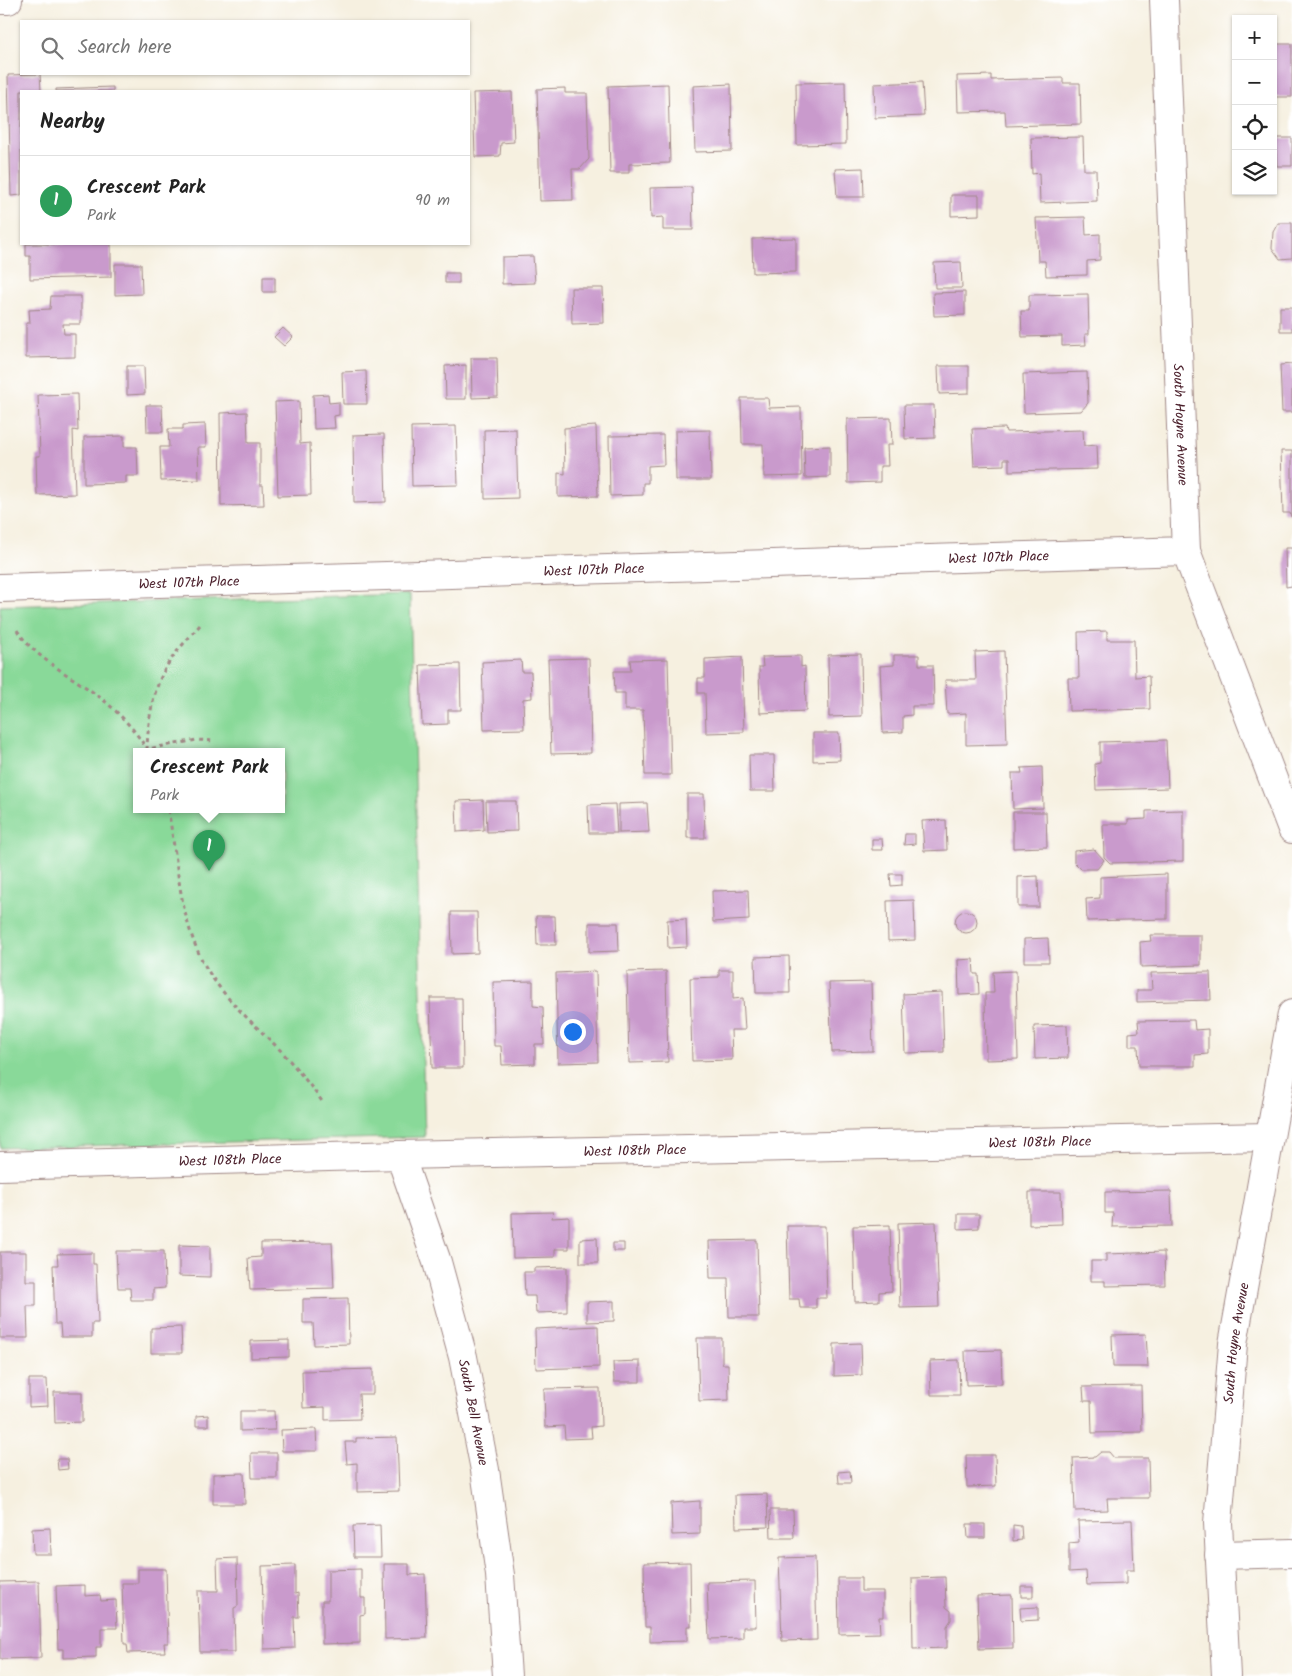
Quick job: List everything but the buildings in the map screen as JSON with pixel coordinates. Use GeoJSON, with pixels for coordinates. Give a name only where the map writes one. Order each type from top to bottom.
{"type":"FeatureCollection","features":[{"type":"Feature","properties":{"kind":"street"},"geometry":{"type":"LineString","coordinates":[[0,0],[8,0]]}},
{"type":"Feature","properties":{"kind":"street","name":"South Hoyne Avenue"},"geometry":{"type":"LineString","coordinates":[[1164,0],[1186,551],[1292,829]]}},
{"type":"Feature","properties":{"kind":"street","name":"West 107th Place"},"geometry":{"type":"LineString","coordinates":[[0,588],[1186,551]]}},
{"type":"Feature","properties":{"kind":"street","name":"South Hoyne Avenue"},"geometry":{"type":"LineString","coordinates":[[1226,1676],[1218,1523],[1233,1344],[1292,1014]]}},
{"type":"Feature","properties":{"kind":"street","name":"West 108th Place"},"geometry":{"type":"LineString","coordinates":[[0,1166],[400,1155],[1269,1137]]}},
{"type":"Feature","properties":{"kind":"street","name":"South Bell Avenue"},"geometry":{"type":"LineString","coordinates":[[400,1155],[437,1262],[463,1357],[485,1470],[499,1565],[507,1676]]}},
{"type":"Feature","properties":{"kind":"street"},"geometry":{"type":"LineString","coordinates":[[1219,1555],[1292,1553]]}},
{"type":"Feature","properties":{"kind":"path"},"geometry":{"type":"LineString","coordinates":[[148,748],[148,723],[154,698],[165,670],[200,626]]}},
{"type":"Feature","properties":{"kind":"path"},"geometry":{"type":"LineString","coordinates":[[17,630],[26,644],[45,660],[96,694],[128,723],[146,748]]}},
{"type":"Feature","properties":{"kind":"path"},"geometry":{"type":"LineString","coordinates":[[161,748],[197,740],[214,741]]}},
{"type":"Feature","properties":{"kind":"path"},"geometry":{"type":"LineString","coordinates":[[169,813],[180,892],[190,930],[201,958],[226,996],[282,1053],[324,1104]]}},
{"type":"Feature","properties":{"kind":"green space"},"geometry":{"type":"Polygon","coordinates":[[[410,594],[425,1137],[0,1148],[0,606],[410,594]]]}},
{"type":"Feature","properties":{"kind":"place","name":"Crescent Park"},"geometry":{"type":"Point","coordinates":[209,871]}}]}
